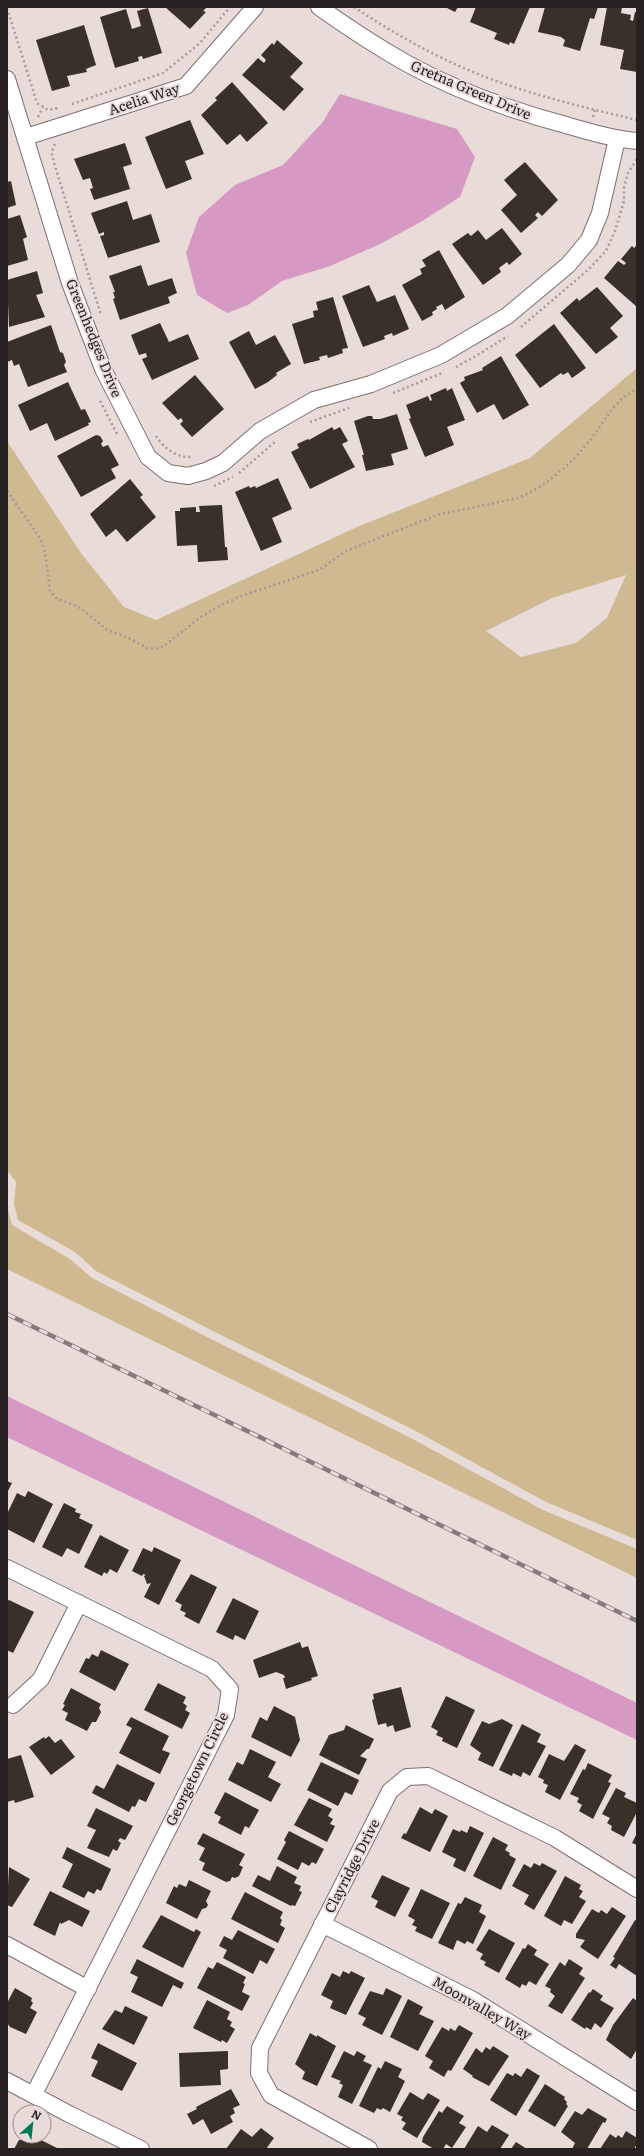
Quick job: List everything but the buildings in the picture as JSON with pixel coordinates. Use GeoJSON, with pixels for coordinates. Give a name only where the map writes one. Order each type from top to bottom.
{"type":"FeatureCollection","features":[{"type":"Feature","properties":{"kind":"street","name":"Acelia Way"},"geometry":{"type":"LineString","coordinates":[[26,137],[186,86],[255,7]]}},
{"type":"Feature","properties":{"kind":"street","name":"Gretna Green Drive"},"geometry":{"type":"LineString","coordinates":[[319,7],[356,33],[407,64],[447,82],[523,114],[617,139],[637,141]]}},
{"type":"Feature","properties":{"kind":"street","name":"Greenhedges Drive"},"geometry":{"type":"LineString","coordinates":[[7,79],[70,283],[103,369],[148,457],[168,473],[188,476],[206,471],[223,463],[260,431],[314,400],[371,384],[440,355],[507,316],[568,265],[589,240],[600,214],[617,139]]}},
{"type":"Feature","properties":{"kind":"street","name":"Georgetown Circle"},"geometry":{"type":"LineString","coordinates":[[7,1568],[212,1669],[230,1688],[226,1715],[34,2094]]}},
{"type":"Feature","properties":{"kind":"street"},"geometry":{"type":"LineString","coordinates":[[12,1705],[41,1679],[79,1603]]}},
{"type":"Feature","properties":{"kind":"street","name":"Clayridge Drive"},"geometry":{"type":"LineString","coordinates":[[369,2149],[271,2095],[259,2073],[260,2048],[390,1791],[407,1777],[428,1776],[555,1838],[637,1889]]}},
{"type":"Feature","properties":{"kind":"street","name":"Moonvalley Way"},"geometry":{"type":"LineString","coordinates":[[322,1924],[473,2000],[637,2102]]}},
{"type":"Feature","properties":{"kind":"street"},"geometry":{"type":"LineString","coordinates":[[7,1945],[88,1989]]}},
{"type":"Feature","properties":{"kind":"street"},"geometry":{"type":"LineString","coordinates":[[7,2081],[34,2094],[69,2114],[141,2149]]}},
{"type":"Feature","properties":{"kind":"path"},"geometry":{"type":"LineString","coordinates":[[7,8],[37,103],[48,110],[142,82],[163,73],[200,43],[230,7]]}},
{"type":"Feature","properties":{"kind":"path"},"geometry":{"type":"LineString","coordinates":[[354,7],[414,43],[467,69],[500,82],[577,106],[637,120]]}},
{"type":"Feature","properties":{"kind":"path"},"geometry":{"type":"LineString","coordinates":[[61,142],[57,143],[54,147],[52,156],[102,319]]}},
{"type":"Feature","properties":{"kind":"path"},"geometry":{"type":"LineString","coordinates":[[519,328],[588,270],[606,251],[615,231],[624,201],[624,188],[628,173],[637,159]]}},
{"type":"Feature","properties":{"kind":"path"},"geometry":{"type":"LineString","coordinates":[[450,370],[476,356],[513,332]]}},
{"type":"Feature","properties":{"kind":"path"},"geometry":{"type":"LineString","coordinates":[[388,395],[443,373]]}},
{"type":"Feature","properties":{"kind":"path"},"geometry":{"type":"LineString","coordinates":[[7,491],[40,538],[45,552],[50,591],[56,598],[81,608],[107,630],[128,637],[147,648],[156,649],[164,646],[201,616],[221,605],[241,596],[281,584],[319,570],[353,548],[437,515],[518,498],[529,494],[544,484],[564,467],[585,446],[613,406],[625,395],[637,389]]}},
{"type":"Feature","properties":{"kind":"path"},"geometry":{"type":"LineString","coordinates":[[96,394],[122,442]]}},
{"type":"Feature","properties":{"kind":"path"},"geometry":{"type":"LineString","coordinates":[[307,424],[354,406]]}},
{"type":"Feature","properties":{"kind":"path"},"geometry":{"type":"LineString","coordinates":[[154,431],[165,448],[188,458],[194,457]]}},
{"type":"Feature","properties":{"kind":"path"},"geometry":{"type":"LineString","coordinates":[[212,487],[231,479],[278,440]]}},
{"type":"Feature","properties":{"kind":"shaded area"},"geometry":{"type":"Polygon","coordinates":[[[340,94],[457,129],[475,157],[460,197],[419,223],[378,245],[330,266],[282,281],[248,305],[227,313],[197,295],[186,253],[199,217],[235,185],[283,165],[322,123],[340,94]]]}},
{"type":"Feature","properties":{"kind":"shaded area"},"geometry":{"type":"Polygon","coordinates":[[[637,368],[637,1540],[546,1502],[412,1429],[219,1334],[96,1271],[75,1252],[18,1220],[14,1204],[16,1182],[7,1170],[7,441],[81,553],[124,607],[156,620],[357,527],[530,458],[637,368]],[[626,575],[552,598],[486,631],[521,657],[576,643],[607,618],[626,575]]]}},
{"type":"Feature","properties":{"kind":"shaded area"},"geometry":{"type":"Polygon","coordinates":[[[7,1206],[12,1225],[70,1259],[92,1278],[409,1437],[543,1510],[637,1549],[637,1578],[7,1269],[7,1206]]]}},
{"type":"Feature","properties":{"kind":"shaded area"},"geometry":{"type":"Polygon","coordinates":[[[7,1396],[637,1703],[637,1740],[7,1437],[7,1396]]]}},
{"type":"Feature","properties":{"kind":"railway"},"geometry":{"type":"LineString","coordinates":[[7,1314],[637,1621]]}}]}
